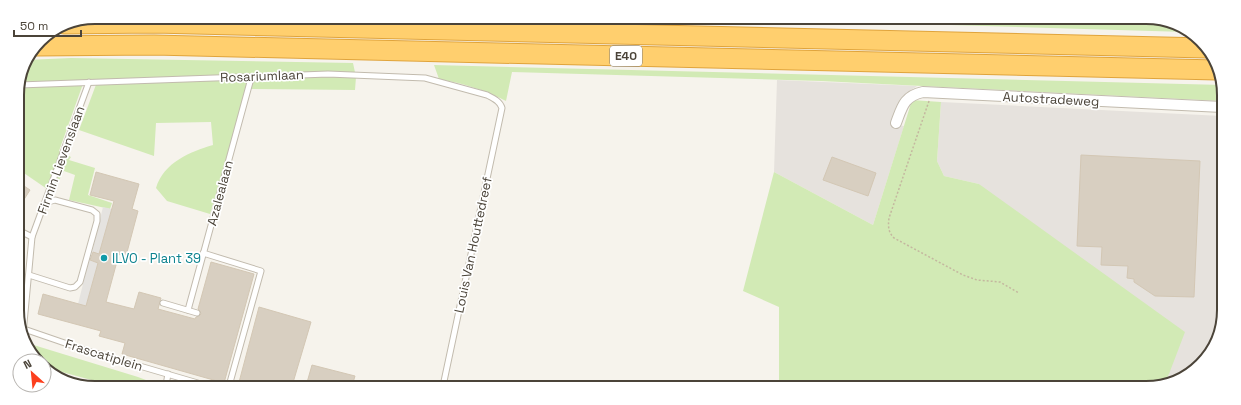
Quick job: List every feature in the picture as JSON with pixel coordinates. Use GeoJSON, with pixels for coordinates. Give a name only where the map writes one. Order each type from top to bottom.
{"type":"FeatureCollection","features":[{"type":"Feature","properties":{"kind":"highway","name":"E40"},"geometry":{"type":"LineString","coordinates":[[196,24],[1198,48]]}},
{"type":"Feature","properties":{"kind":"highway","name":"E40"},"geometry":{"type":"LineString","coordinates":[[44,46],[154,45],[1212,70]]}},
{"type":"Feature","properties":{"kind":"street","name":"Autostradeweg"},"geometry":{"type":"LineString","coordinates":[[896,123],[904,102],[916,93],[923,92],[1217,107]]}},
{"type":"Feature","properties":{"kind":"lane","name":"Rosariumlaan"},"geometry":{"type":"LineString","coordinates":[[25,85],[328,74],[425,78],[487,95],[501,104]]}},
{"type":"Feature","properties":{"kind":"lane","name":"Azalealaan"},"geometry":{"type":"LineString","coordinates":[[188,310],[250,82],[254,77]]}},
{"type":"Feature","properties":{"kind":"lane","name":"Firmin Lievenslaan"},"geometry":{"type":"LineString","coordinates":[[25,321],[32,237],[89,82]]}},
{"type":"Feature","properties":{"kind":"lane","name":"Louis Van Houttedreef"},"geometry":{"type":"LineString","coordinates":[[444,381],[502,108],[501,104]]}},
{"type":"Feature","properties":{"kind":"lane"},"geometry":{"type":"LineString","coordinates":[[29,275],[70,288],[75,288],[80,282],[97,221],[97,214],[92,210],[55,200],[45,203]]}},
{"type":"Feature","properties":{"kind":"lane"},"geometry":{"type":"LineString","coordinates":[[24,233],[32,237]]}},
{"type":"Feature","properties":{"kind":"lane"},"geometry":{"type":"LineString","coordinates":[[203,254],[261,271],[230,381]]}},
{"type":"Feature","properties":{"kind":"lane"},"geometry":{"type":"LineString","coordinates":[[163,303],[197,313]]}},
{"type":"Feature","properties":{"kind":"lane","name":"Frascatiplein"},"geometry":{"type":"LineString","coordinates":[[28,333],[191,381]]}},
{"type":"Feature","properties":{"kind":"lane"},"geometry":{"type":"LineString","coordinates":[[167,381],[168,374]]}},
{"type":"Feature","properties":{"kind":"path"},"geometry":{"type":"LineString","coordinates":[[930,97],[889,218],[889,232],[894,238],[963,275],[977,280],[1000,282],[1019,293]]}},
{"type":"Feature","properties":{"kind":"shaded area"},"geometry":{"type":"Polygon","coordinates":[[[777,80],[917,86],[904,95],[897,107],[892,124],[904,126],[873,225],[774,172],[777,80]]]}},
{"type":"Feature","properties":{"kind":"shaded area"},"geometry":{"type":"Polygon","coordinates":[[[941,102],[1217,116],[1217,310],[1215,328],[1205,349],[1193,363],[1173,376],[1167,378],[1169,374],[979,184],[944,176],[937,161],[941,102]]]}},
{"type":"Feature","properties":{"kind":"shaded area"},"geometry":{"type":"Polygon","coordinates":[[[103,207],[112,209],[99,254],[92,252],[103,207]]]}},
{"type":"Feature","properties":{"kind":"shaded area"},"geometry":{"type":"Polygon","coordinates":[[[89,260],[98,263],[86,306],[78,304],[89,260]]]}},
{"type":"Feature","properties":{"kind":"green space"},"geometry":{"type":"Polygon","coordinates":[[[916,24],[1146,24],[1164,26],[1177,32],[916,24]]]}},
{"type":"Feature","properties":{"kind":"green space"},"geometry":{"type":"Polygon","coordinates":[[[71,58],[353,63],[356,77],[355,90],[250,89],[242,106],[210,214],[167,201],[156,188],[165,171],[171,165],[187,155],[213,145],[211,122],[156,123],[154,156],[79,130],[97,82],[84,81],[59,151],[71,157],[69,160],[95,168],[88,195],[112,203],[110,209],[69,200],[75,175],[64,171],[56,186],[50,191],[24,173],[24,91],[26,77],[34,60],[71,58]]]}},
{"type":"Feature","properties":{"kind":"green space"},"geometry":{"type":"Polygon","coordinates":[[[434,65],[1216,85],[1217,101],[821,81],[512,72],[506,101],[473,87],[439,79],[434,65]]]}},
{"type":"Feature","properties":{"kind":"green space"},"geometry":{"type":"Polygon","coordinates":[[[912,100],[941,102],[937,161],[944,176],[979,184],[1185,332],[1169,374],[1167,378],[1150,381],[779,381],[779,307],[743,291],[774,172],[873,225],[912,100]]]}},
{"type":"Feature","properties":{"kind":"green space"},"geometry":{"type":"Polygon","coordinates":[[[33,345],[138,377],[148,381],[95,381],[61,372],[52,366],[52,353],[39,353],[33,345]]]}},
{"type":"Feature","properties":{"kind":"building"},"geometry":{"type":"Polygon","coordinates":[[[1081,155],[1200,161],[1194,297],[1155,296],[1134,282],[1134,279],[1127,278],[1128,266],[1101,265],[1102,247],[1077,246],[1081,155]]]}},
{"type":"Feature","properties":{"kind":"building"},"geometry":{"type":"Polygon","coordinates":[[[832,157],[876,173],[868,196],[823,180],[832,157]]]}},
{"type":"Feature","properties":{"kind":"building"},"geometry":{"type":"Polygon","coordinates":[[[96,172],[139,184],[132,209],[138,211],[126,256],[119,254],[106,302],[134,309],[139,292],[161,298],[158,309],[195,319],[201,314],[198,309],[211,262],[254,274],[225,381],[217,381],[122,354],[125,343],[99,336],[101,331],[38,314],[43,294],[86,306],[98,263],[90,260],[93,252],[99,254],[114,201],[90,195],[96,172]]]}},
{"type":"Feature","properties":{"kind":"building"},"geometry":{"type":"Polygon","coordinates":[[[24,186],[30,190],[24,200],[24,186]]]}},
{"type":"Feature","properties":{"kind":"building"},"geometry":{"type":"Polygon","coordinates":[[[259,307],[311,322],[293,381],[239,381],[259,307]]]}},
{"type":"Feature","properties":{"kind":"building"},"geometry":{"type":"Polygon","coordinates":[[[312,365],[355,376],[354,381],[307,381],[312,365]]]}},
{"type":"Feature","properties":{"kind":"place","name":"ILVO - Plant 39"},"geometry":{"type":"Point","coordinates":[104,258]}}]}
